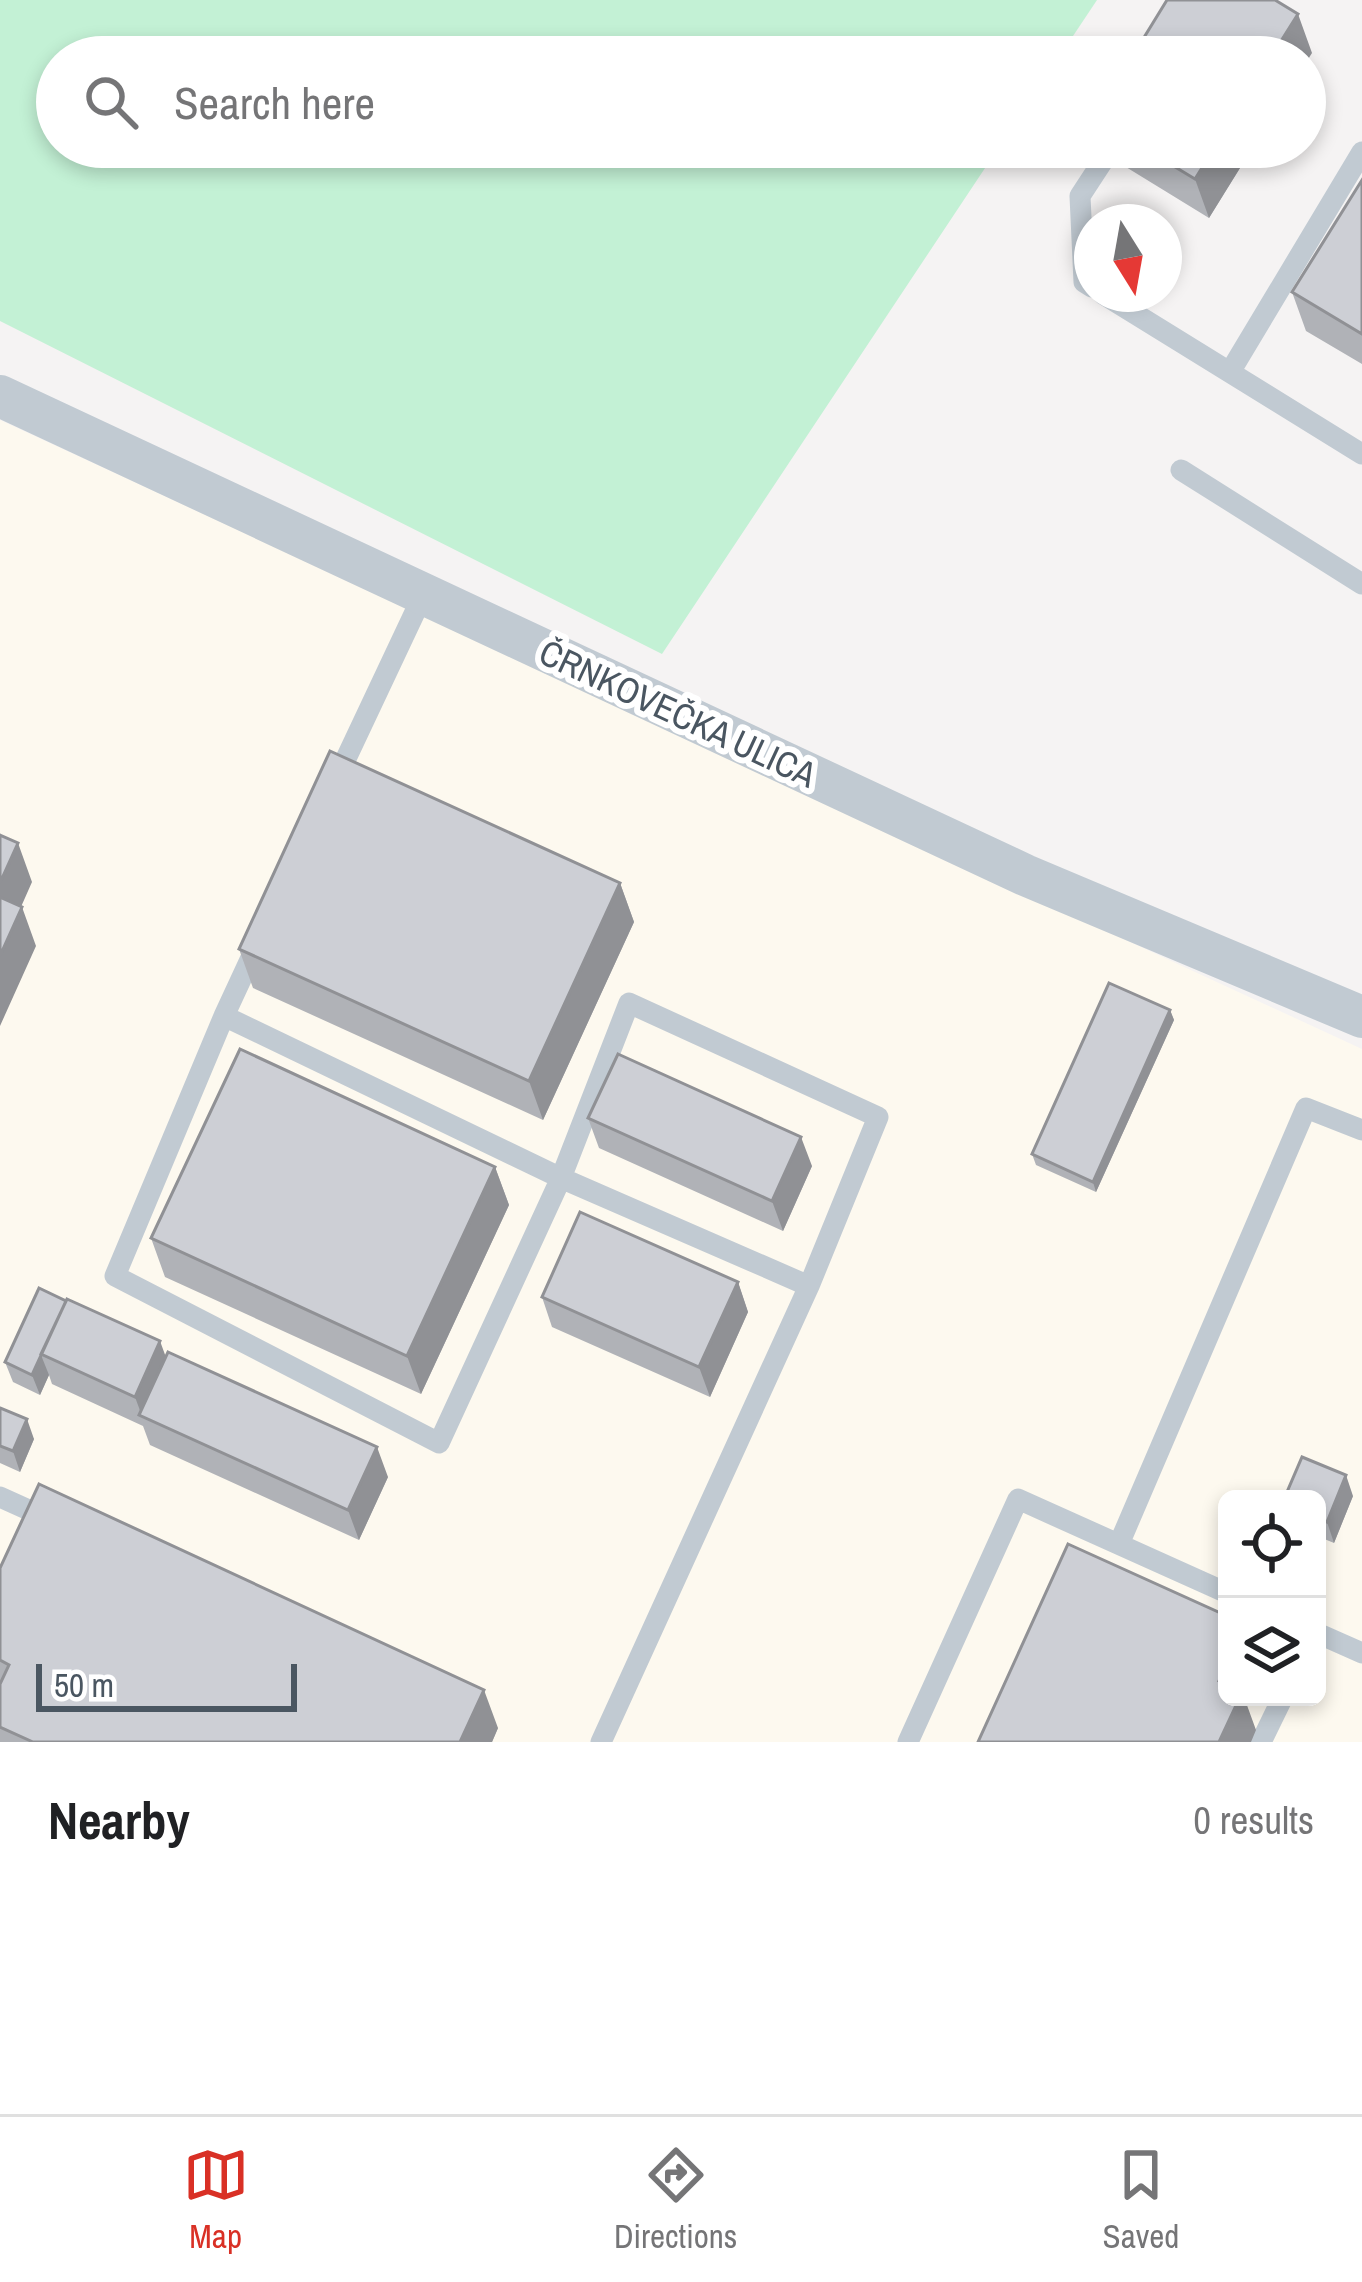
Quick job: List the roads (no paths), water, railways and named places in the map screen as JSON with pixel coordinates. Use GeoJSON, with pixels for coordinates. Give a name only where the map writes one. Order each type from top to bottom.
{"type":"FeatureCollection","features":[{"type":"Feature","properties":{"kind":"street","name":"ČRNKOVEČKA ULICA"},"geometry":{"type":"LineString","coordinates":[[0,396],[1025,875],[1362,1017]]}},
{"type":"Feature","properties":{"kind":"lane"},"geometry":{"type":"LineString","coordinates":[[1230,372],[1362,152]]}},
{"type":"Feature","properties":{"kind":"lane"},"geometry":{"type":"LineString","coordinates":[[1080,204],[1080,196],[1098,168]]}},
{"type":"Feature","properties":{"kind":"lane"},"geometry":{"type":"LineString","coordinates":[[1132,312],[1362,454]]}},
{"type":"Feature","properties":{"kind":"lane"},"geometry":{"type":"LineString","coordinates":[[1181,470],[1362,584]]}},
{"type":"Feature","properties":{"kind":"lane"},"geometry":{"type":"LineString","coordinates":[[324,805],[424,593]]}},
{"type":"Feature","properties":{"kind":"lane"},"geometry":{"type":"LineString","coordinates":[[264,932],[115,1276],[439,1443],[561,1178],[629,1003],[878,1117],[809,1286],[601,1742]]}},
{"type":"Feature","properties":{"kind":"lane"},"geometry":{"type":"LineString","coordinates":[[224,1016],[561,1178],[809,1286]]}},
{"type":"Feature","properties":{"kind":"lane"},"geometry":{"type":"LineString","coordinates":[[1119,1544],[1306,1108],[1362,1130]]}},
{"type":"Feature","properties":{"kind":"lane"},"geometry":{"type":"LineString","coordinates":[[0,1497],[42,1516],[25,1551]]}},
{"type":"Feature","properties":{"kind":"lane"},"geometry":{"type":"LineString","coordinates":[[908,1742],[1018,1499],[1218,1589]]}},
{"type":"Feature","properties":{"kind":"lane"},"geometry":{"type":"LineString","coordinates":[[1326,1637],[1362,1654]]}},
{"type":"Feature","properties":{"kind":"lane"},"geometry":{"type":"LineString","coordinates":[[1262,1742],[1279,1706]]}}]}
